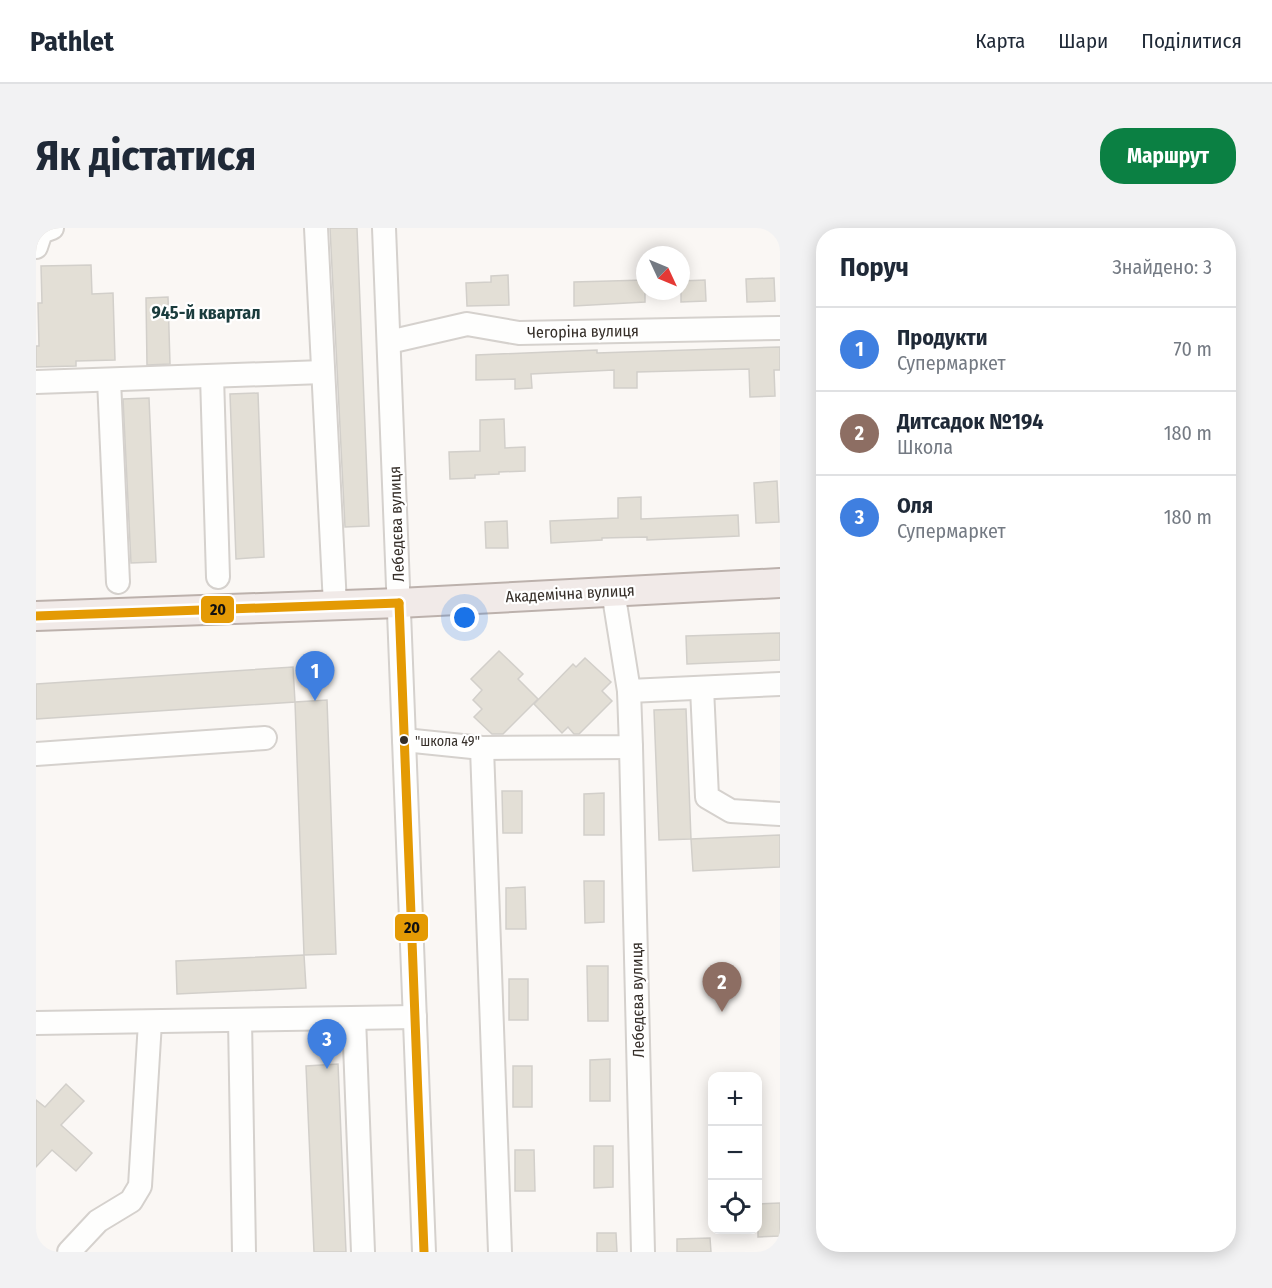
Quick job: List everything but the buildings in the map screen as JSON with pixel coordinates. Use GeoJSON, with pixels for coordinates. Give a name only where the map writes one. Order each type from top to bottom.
{"type":"FeatureCollection","features":[{"type":"Feature","properties":{"kind":"main road","name":"Академічна вулиця"},"geometry":{"type":"LineString","coordinates":[[36,616],[399,603],[780,583]]}},
{"type":"Feature","properties":{"kind":"street"},"geometry":{"type":"LineString","coordinates":[[36,248],[41,232],[52,228]]}},
{"type":"Feature","properties":{"kind":"street"},"geometry":{"type":"LineString","coordinates":[[316,228],[335,605]]}},
{"type":"Feature","properties":{"kind":"street","name":"Лебедєва вулиця"},"geometry":{"type":"LineString","coordinates":[[384,228],[424,1252]]}},
{"type":"Feature","properties":{"kind":"street","name":"Чегоріна вулиця"},"geometry":{"type":"LineString","coordinates":[[389,342],[467,324],[519,333],[780,328]]}},
{"type":"Feature","properties":{"kind":"street"},"geometry":{"type":"LineString","coordinates":[[36,382],[323,372]]}},
{"type":"Feature","properties":{"kind":"street"},"geometry":{"type":"LineString","coordinates":[[212,376],[218,577]]}},
{"type":"Feature","properties":{"kind":"street"},"geometry":{"type":"LineString","coordinates":[[109,380],[118,582]]}},
{"type":"Feature","properties":{"kind":"street","name":"Лебедєва вулиця"},"geometry":{"type":"LineString","coordinates":[[613,591],[629,691],[643,1252]]}},
{"type":"Feature","properties":{"kind":"street"},"geometry":{"type":"LineString","coordinates":[[629,691],[780,684]]}},
{"type":"Feature","properties":{"kind":"street"},"geometry":{"type":"LineString","coordinates":[[702,688],[707,797],[731,812],[780,814]]}},
{"type":"Feature","properties":{"kind":"street"},"geometry":{"type":"LineString","coordinates":[[36,754],[265,738]]}},
{"type":"Feature","properties":{"kind":"street"},"geometry":{"type":"LineString","coordinates":[[404,740],[482,748],[631,747]]}},
{"type":"Feature","properties":{"kind":"street"},"geometry":{"type":"LineString","coordinates":[[482,748],[500,1252]]}},
{"type":"Feature","properties":{"kind":"street"},"geometry":{"type":"LineString","coordinates":[[36,1023],[415,1017]]}},
{"type":"Feature","properties":{"kind":"street"},"geometry":{"type":"LineString","coordinates":[[354,1018],[363,1252]]}},
{"type":"Feature","properties":{"kind":"street"},"geometry":{"type":"LineString","coordinates":[[240,1020],[244,1252]]}},
{"type":"Feature","properties":{"kind":"street"},"geometry":{"type":"LineString","coordinates":[[69,1252],[98,1221],[131,1201],[140,1186],[150,1022]]}},
{"type":"Feature","properties":{"kind":"transit line","name":"20"},"geometry":{"type":"LineString","coordinates":[[399,603],[424,1252]]}},
{"type":"Feature","properties":{"kind":"transit line","name":"20"},"geometry":{"type":"LineString","coordinates":[[36,616],[399,603]]}},
{"type":"Feature","properties":{"kind":"place","name":"Продукти"},"geometry":{"type":"Point","coordinates":[315,701]}},
{"type":"Feature","properties":{"kind":"place","name":"\"школа 49\""},"geometry":{"type":"Point","coordinates":[404,740]}},
{"type":"Feature","properties":{"kind":"place","name":"Дитсадок №194"},"geometry":{"type":"Point","coordinates":[722,1012]}},
{"type":"Feature","properties":{"kind":"place","name":"Оля"},"geometry":{"type":"Point","coordinates":[327,1069]}},
{"type":"Feature","properties":{"kind":"district","name":"945-й квартал"},"geometry":{"type":"Point","coordinates":[206,313]}}]}
